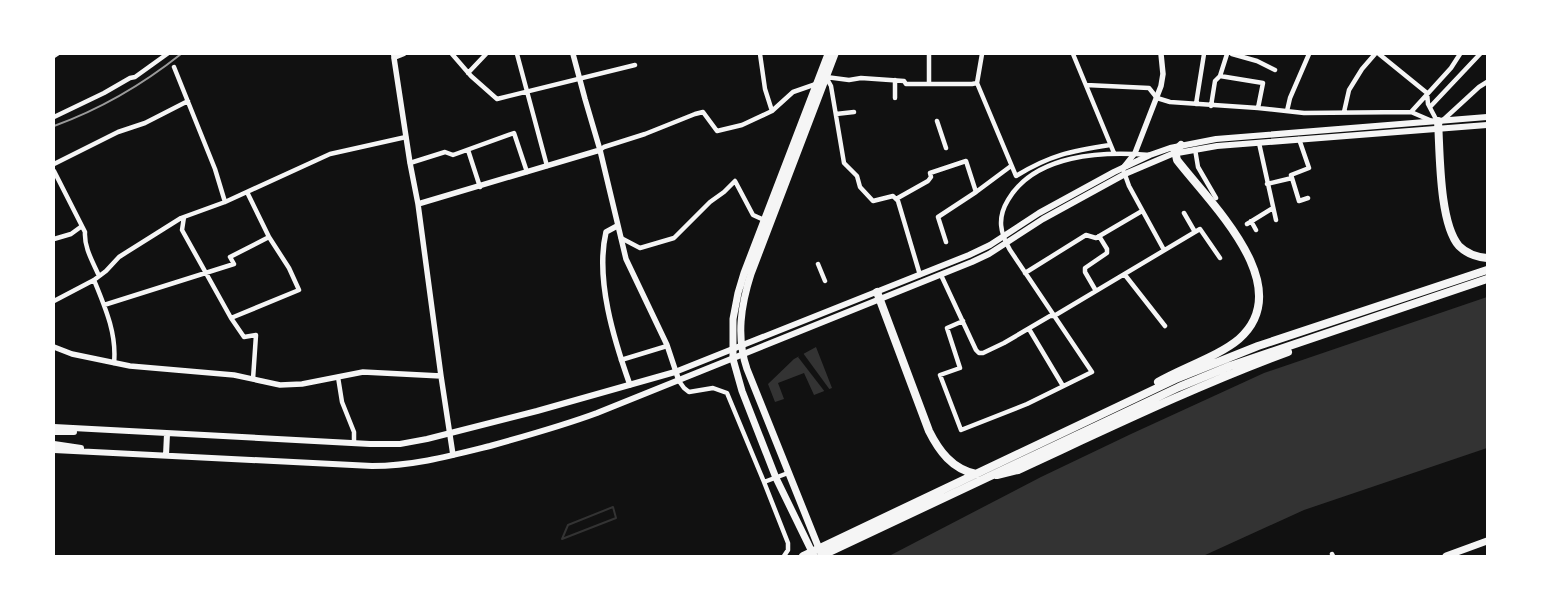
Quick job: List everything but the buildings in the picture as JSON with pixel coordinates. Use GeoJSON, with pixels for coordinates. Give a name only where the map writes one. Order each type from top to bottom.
{"type":"FeatureCollection","features":[{"type":"Feature","properties":{"kind":"highway"},"geometry":{"type":"LineString","coordinates":[[1438,125],[1444,196],[1450,232],[1461,248],[1470,254],[1487,258]]}},
{"type":"Feature","properties":{"kind":"highway"},"geometry":{"type":"LineString","coordinates":[[1115,407],[1167,377],[1231,345],[1252,323],[1258,305],[1259,295],[1256,275],[1236,234],[1175,154],[1175,149],[1180,145]]}},
{"type":"Feature","properties":{"kind":"highway"},"geometry":{"type":"LineString","coordinates":[[803,556],[1178,378],[1258,346],[1487,270]]}},
{"type":"Feature","properties":{"kind":"highway"},"geometry":{"type":"LineString","coordinates":[[822,556],[1179,387],[1230,366],[1461,288],[1487,281]]}},
{"type":"Feature","properties":{"kind":"highway"},"geometry":{"type":"LineString","coordinates":[[879,296],[934,442],[953,464],[962,470],[982,476],[1000,475],[1018,470],[1206,384],[1335,334],[1349,326]]}},
{"type":"Feature","properties":{"kind":"main road"},"geometry":{"type":"LineString","coordinates":[[814,556],[776,478],[752,418],[733,360],[732,350],[733,319],[738,294],[764,220],[828,54]]}},
{"type":"Feature","properties":{"kind":"main road"},"geometry":{"type":"LineString","coordinates":[[822,556],[742,356],[740,326],[742,307],[748,285],[835,54]]}},
{"type":"Feature","properties":{"kind":"main road"},"geometry":{"type":"LineString","coordinates":[[54,450],[387,466],[417,464],[567,424],[733,360],[879,296],[920,275],[969,256],[1039,213],[1124,171],[1153,161],[1195,149],[1438,125],[1487,117]]}},
{"type":"Feature","properties":{"kind":"main road"},"geometry":{"type":"LineString","coordinates":[[54,426],[128,432],[354,443],[400,444],[421,441],[675,372],[972,262],[1150,154],[1180,145],[1216,139],[1438,125],[1487,125]]}},
{"type":"Feature","properties":{"kind":"main road"},"geometry":{"type":"LineString","coordinates":[[54,432],[128,432]]}},
{"type":"Feature","properties":{"kind":"main road"},"geometry":{"type":"LineString","coordinates":[[166,455],[167,434]]}},
{"type":"Feature","properties":{"kind":"main road"},"geometry":{"type":"LineString","coordinates":[[54,444],[126,453]]}},
{"type":"Feature","properties":{"kind":"main road"},"geometry":{"type":"LineString","coordinates":[[1446,556],[1487,541]]}},
{"type":"Feature","properties":{"kind":"street"},"geometry":{"type":"LineString","coordinates":[[54,117],[130,78],[135,78],[166,54]]}},
{"type":"Feature","properties":{"kind":"street"},"geometry":{"type":"LineString","coordinates":[[404,54],[394,56],[418,204],[449,434],[454,455]]}},
{"type":"Feature","properties":{"kind":"street"},"geometry":{"type":"LineString","coordinates":[[452,54],[468,73],[497,99],[635,65]]}},
{"type":"Feature","properties":{"kind":"street"},"geometry":{"type":"LineString","coordinates":[[468,73],[486,54]]}},
{"type":"Feature","properties":{"kind":"street"},"geometry":{"type":"LineString","coordinates":[[517,54],[548,166]]}},
{"type":"Feature","properties":{"kind":"street"},"geometry":{"type":"LineString","coordinates":[[573,54],[600,150],[621,238],[632,271],[667,346],[675,372],[684,388],[689,392],[713,388],[727,393],[788,543],[788,550],[784,556]]}},
{"type":"Feature","properties":{"kind":"street"},"geometry":{"type":"LineString","coordinates":[[760,54],[765,89],[772,111]]}},
{"type":"Feature","properties":{"kind":"street"},"geometry":{"type":"LineString","coordinates":[[929,54],[929,84]]}},
{"type":"Feature","properties":{"kind":"street"},"geometry":{"type":"LineString","coordinates":[[982,54],[977,83],[1016,176],[1037,164],[1069,152],[1110,145]]}},
{"type":"Feature","properties":{"kind":"street"},"geometry":{"type":"LineString","coordinates":[[1073,54],[1114,153]]}},
{"type":"Feature","properties":{"kind":"street"},"geometry":{"type":"LineString","coordinates":[[1161,54],[1163,74],[1157,98],[1135,153],[1124,171],[1142,211],[1164,250]]}},
{"type":"Feature","properties":{"kind":"street"},"geometry":{"type":"LineString","coordinates":[[1196,104],[1204,54]]}},
{"type":"Feature","properties":{"kind":"street"},"geometry":{"type":"LineString","coordinates":[[1210,106],[1215,81],[1220,76],[1227,54]]}},
{"type":"Feature","properties":{"kind":"street"},"geometry":{"type":"LineString","coordinates":[[1232,54],[1256,61],[1275,70]]}},
{"type":"Feature","properties":{"kind":"street"},"geometry":{"type":"LineString","coordinates":[[1287,111],[1290,98],[1309,54]]}},
{"type":"Feature","properties":{"kind":"street"},"geometry":{"type":"LineString","coordinates":[[1344,112],[1349,90],[1374,54]]}},
{"type":"Feature","properties":{"kind":"street"},"geometry":{"type":"LineString","coordinates":[[1379,54],[1427,93],[1428,104],[1438,125]]}},
{"type":"Feature","properties":{"kind":"street"},"geometry":{"type":"LineString","coordinates":[[1411,112],[1451,68],[1460,54]]}},
{"type":"Feature","properties":{"kind":"street"},"geometry":{"type":"LineString","coordinates":[[1430,107],[1480,54]]}},
{"type":"Feature","properties":{"kind":"street"},"geometry":{"type":"LineString","coordinates":[[174,67],[215,169],[225,202]]}},
{"type":"Feature","properties":{"kind":"street"},"geometry":{"type":"LineString","coordinates":[[1220,76],[1263,83],[1258,108]]}},
{"type":"Feature","properties":{"kind":"street"},"geometry":{"type":"LineString","coordinates":[[826,77],[849,80],[861,78],[904,80],[906,84],[977,83]]}},
{"type":"Feature","properties":{"kind":"street"},"geometry":{"type":"LineString","coordinates":[[826,77],[831,86],[844,163],[857,176],[860,188],[874,201],[893,196],[898,201],[920,275]]}},
{"type":"Feature","properties":{"kind":"street"},"geometry":{"type":"LineString","coordinates":[[895,80],[895,98]]}},
{"type":"Feature","properties":{"kind":"street"},"geometry":{"type":"LineString","coordinates":[[1438,125],[1479,87],[1487,82]]}},
{"type":"Feature","properties":{"kind":"street"},"geometry":{"type":"LineString","coordinates":[[418,204],[600,150],[703,112],[717,131],[742,125],[772,111],[793,92],[816,84]]}},
{"type":"Feature","properties":{"kind":"street"},"geometry":{"type":"LineString","coordinates":[[1086,85],[1149,88],[1157,98],[1170,102],[1210,106],[1258,108],[1304,113],[1411,112],[1438,125]]}},
{"type":"Feature","properties":{"kind":"street"},"geometry":{"type":"LineString","coordinates":[[54,164],[118,132],[145,122],[188,101]]}},
{"type":"Feature","properties":{"kind":"street"},"geometry":{"type":"LineString","coordinates":[[836,114],[854,112]]}},
{"type":"Feature","properties":{"kind":"street"},"geometry":{"type":"LineString","coordinates":[[937,121],[946,148]]}},
{"type":"Feature","properties":{"kind":"street"},"geometry":{"type":"LineString","coordinates":[[410,163],[445,152],[453,155],[514,133],[527,172]]}},
{"type":"Feature","properties":{"kind":"street"},"geometry":{"type":"LineString","coordinates":[[54,301],[94,280],[118,257],[184,217],[225,202],[330,154],[406,137]]}},
{"type":"Feature","properties":{"kind":"street"},"geometry":{"type":"LineString","coordinates":[[1267,184],[1292,178],[1292,175],[1309,168],[1299,139]]}},
{"type":"Feature","properties":{"kind":"street"},"geometry":{"type":"LineString","coordinates":[[1259,143],[1276,220]]}},
{"type":"Feature","properties":{"kind":"street"},"geometry":{"type":"LineString","coordinates":[[1195,149],[1198,168],[1216,198]]}},
{"type":"Feature","properties":{"kind":"street"},"geometry":{"type":"LineString","coordinates":[[468,150],[480,187]]}},
{"type":"Feature","properties":{"kind":"street"},"geometry":{"type":"LineString","coordinates":[[963,321],[946,328],[960,368],[940,375],[961,430],[1020,408],[1092,372],[1006,243],[1002,236],[1000,221],[1006,202],[1020,183],[1045,168],[1073,159],[1114,153],[1150,154]]}},
{"type":"Feature","properties":{"kind":"street"},"geometry":{"type":"LineString","coordinates":[[896,199],[928,182],[931,177],[930,173],[966,161],[976,192]]}},
{"type":"Feature","properties":{"kind":"street"},"geometry":{"type":"LineString","coordinates":[[946,242],[938,217],[1011,166]]}},
{"type":"Feature","properties":{"kind":"street"},"geometry":{"type":"LineString","coordinates":[[54,171],[85,232],[84,240],[99,276]]}},
{"type":"Feature","properties":{"kind":"street"},"geometry":{"type":"LineString","coordinates":[[1292,178],[1299,201],[1308,198]]}},
{"type":"Feature","properties":{"kind":"street"},"geometry":{"type":"LineString","coordinates":[[621,238],[640,248],[674,238],[710,202],[735,181],[753,215],[764,220]]}},
{"type":"Feature","properties":{"kind":"street"},"geometry":{"type":"LineString","coordinates":[[231,318],[299,290],[289,268],[269,237],[247,192]]}},
{"type":"Feature","properties":{"kind":"street"},"geometry":{"type":"LineString","coordinates":[[1256,230],[1249,223],[1273,208]]}},
{"type":"Feature","properties":{"kind":"street"},"geometry":{"type":"LineString","coordinates":[[1025,273],[1086,235],[1096,238],[1142,211]]}},
{"type":"Feature","properties":{"kind":"street"},"geometry":{"type":"LineString","coordinates":[[1184,213],[1195,232]]}},
{"type":"Feature","properties":{"kind":"street"},"geometry":{"type":"LineString","coordinates":[[184,217],[182,230],[231,318],[244,337],[256,335],[253,379]]}},
{"type":"Feature","properties":{"kind":"street"},"geometry":{"type":"LineString","coordinates":[[54,239],[71,234],[82,226]]}},
{"type":"Feature","properties":{"kind":"street"},"geometry":{"type":"LineString","coordinates":[[618,226],[606,232],[602,257],[610,316],[621,360],[630,385]]}},
{"type":"Feature","properties":{"kind":"street"},"geometry":{"type":"LineString","coordinates":[[941,274],[979,353],[983,353],[1050,316],[1054,316],[1125,275],[1200,228],[1220,258]]}},
{"type":"Feature","properties":{"kind":"street"},"geometry":{"type":"LineString","coordinates":[[1096,291],[1085,272],[1085,268],[1107,253],[1107,249],[1099,236]]}},
{"type":"Feature","properties":{"kind":"street"},"geometry":{"type":"LineString","coordinates":[[104,305],[234,264],[230,256],[269,237]]}},
{"type":"Feature","properties":{"kind":"street"},"geometry":{"type":"LineString","coordinates":[[818,264],[825,281]]}},
{"type":"Feature","properties":{"kind":"street"},"geometry":{"type":"LineString","coordinates":[[1125,275],[1165,326]]}},
{"type":"Feature","properties":{"kind":"street"},"geometry":{"type":"LineString","coordinates":[[94,280],[113,333],[116,349],[114,363]]}},
{"type":"Feature","properties":{"kind":"street"},"geometry":{"type":"LineString","coordinates":[[1029,329],[1063,386]]}},
{"type":"Feature","properties":{"kind":"street"},"geometry":{"type":"LineString","coordinates":[[621,360],[667,346]]}},
{"type":"Feature","properties":{"kind":"street"},"geometry":{"type":"LineString","coordinates":[[54,347],[72,354],[130,366],[234,375],[287,385],[363,372],[441,376]]}},
{"type":"Feature","properties":{"kind":"street"},"geometry":{"type":"LineString","coordinates":[[338,377],[342,402],[354,432],[354,443]]}},
{"type":"Feature","properties":{"kind":"street"},"geometry":{"type":"LineString","coordinates":[[764,482],[788,473]]}},
{"type":"Feature","properties":{"kind":"shaded area"},"geometry":{"type":"Polygon","coordinates":[[[1487,297],[1487,448],[1304,510],[1203,556],[889,556],[1041,477],[1264,373],[1487,297]]]}},
{"type":"Feature","properties":{"kind":"shaded area"},"geometry":{"type":"Polygon","coordinates":[[[816,347],[832,388],[814,395],[804,373],[778,383],[784,399],[775,402],[768,384],[794,359],[816,347]]]}},
{"type":"Feature","properties":{"kind":"pier"},"geometry":{"type":"Polygon","coordinates":[[[803,353],[830,390],[825,392],[798,357],[803,353]]]}},
{"type":"Feature","properties":{"kind":"waterway"},"geometry":{"type":"LineString","coordinates":[[613,507],[616,518],[562,539],[568,525],[613,507]]}},
{"type":"Feature","properties":{"kind":"railway"},"geometry":{"type":"LineString","coordinates":[[54,126],[105,104],[151,76],[181,54]]}}]}
